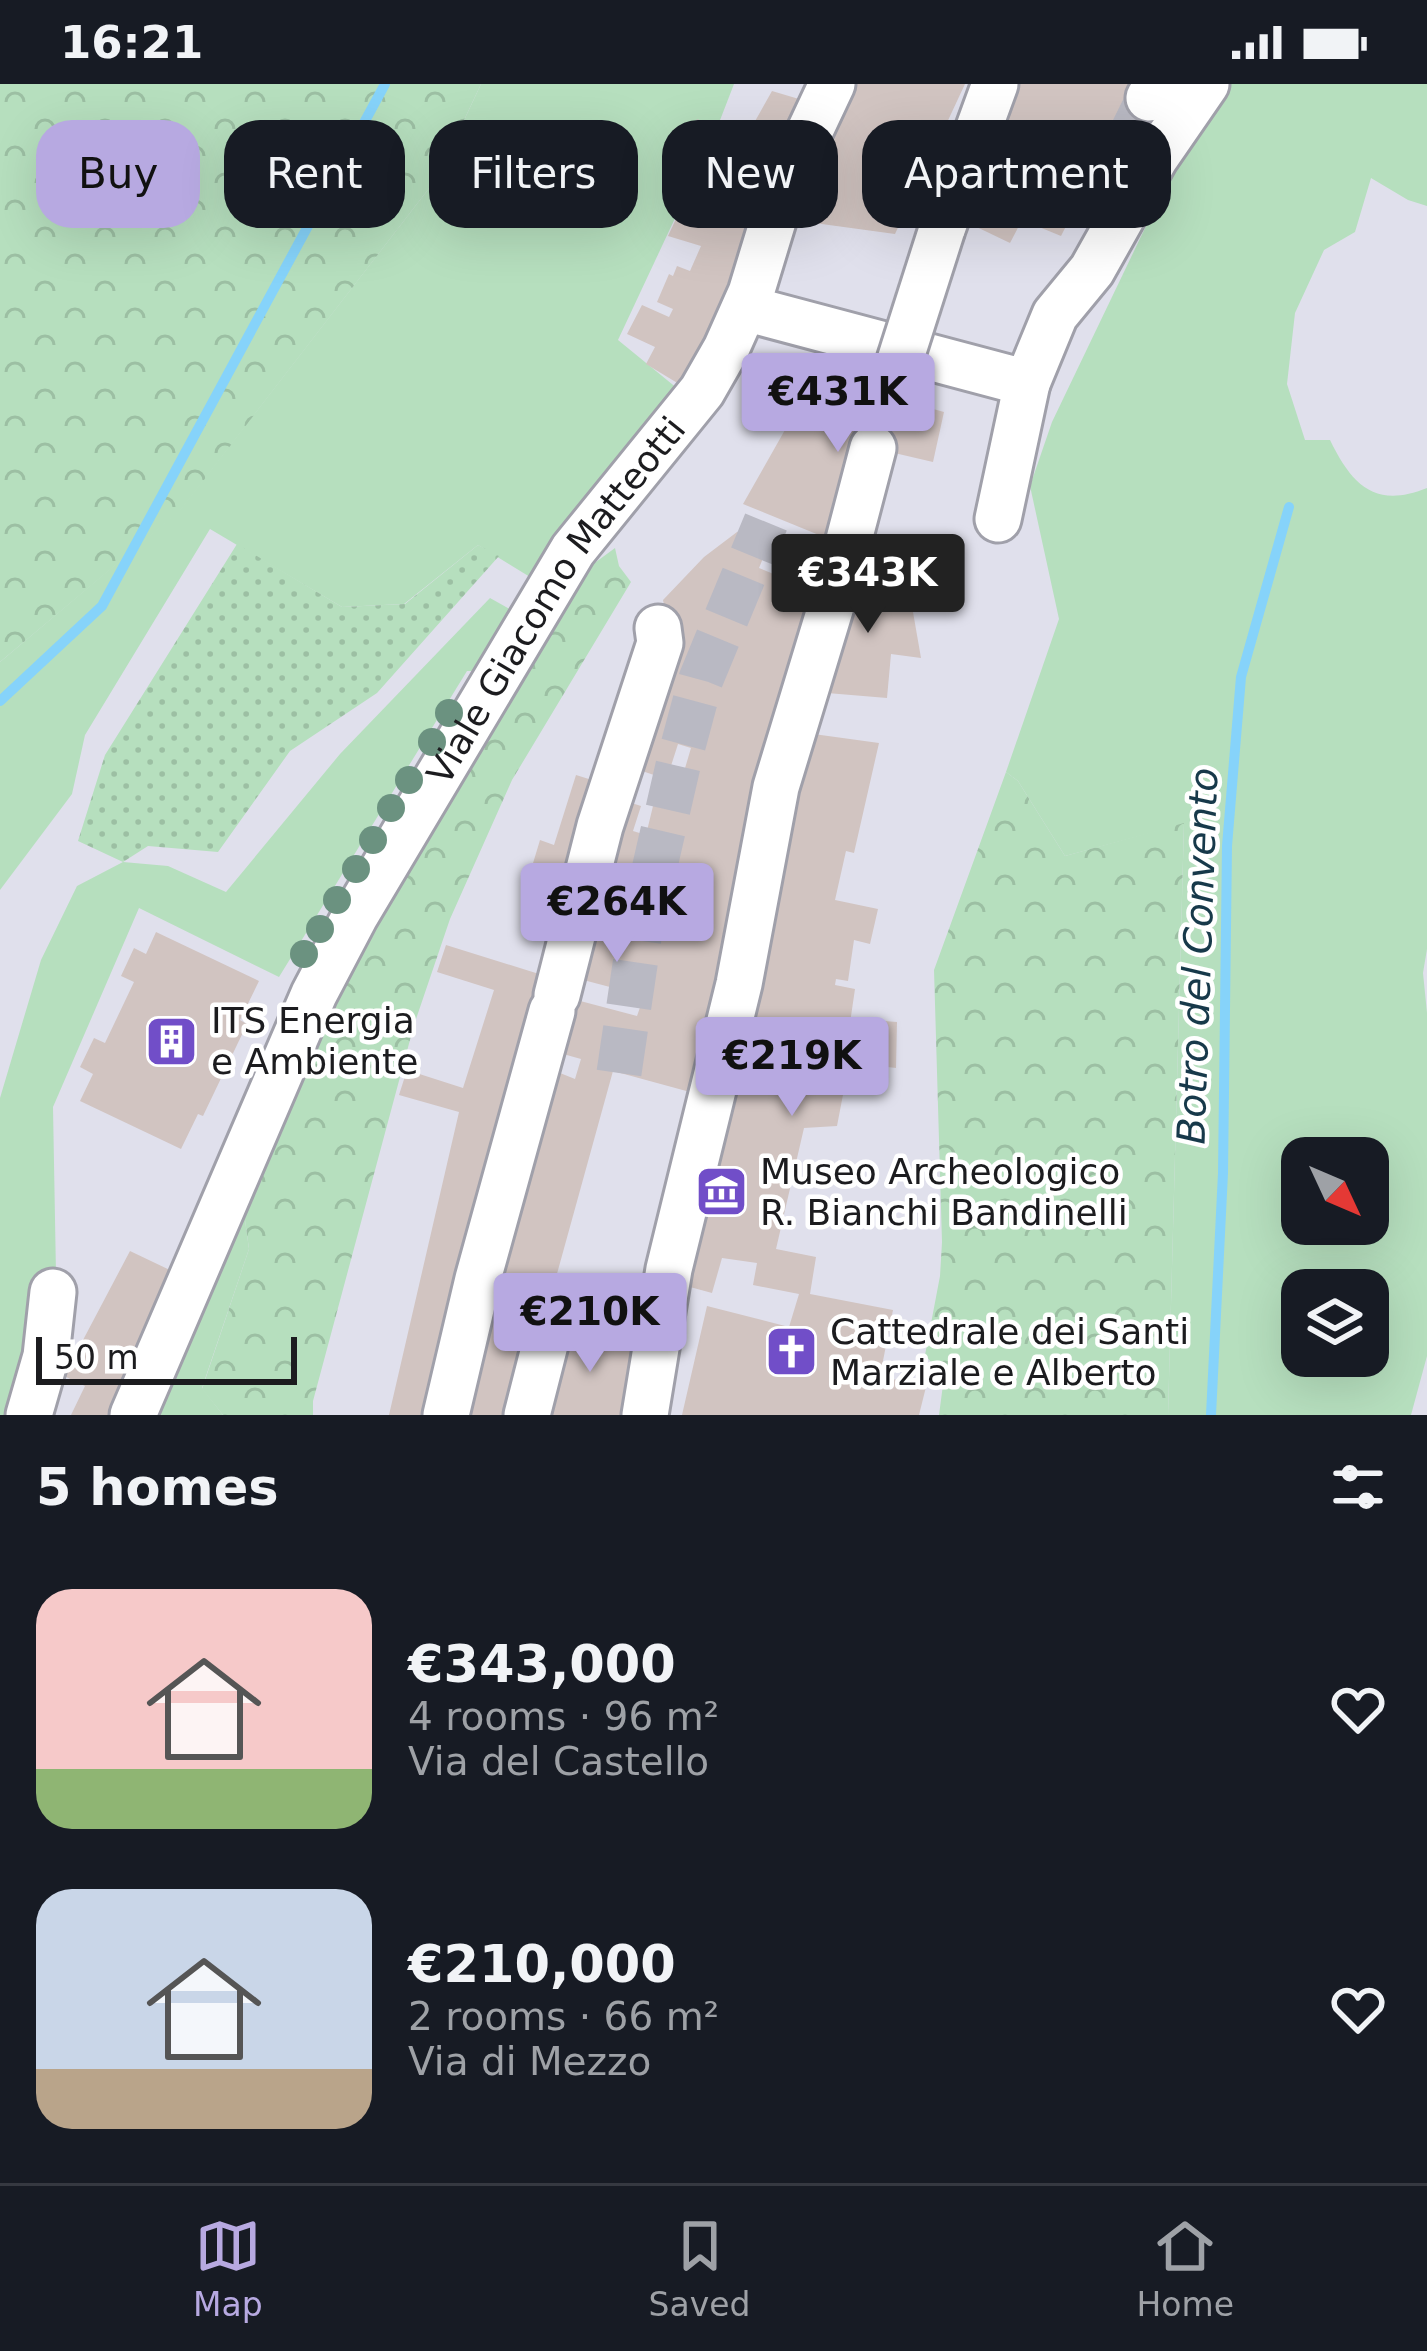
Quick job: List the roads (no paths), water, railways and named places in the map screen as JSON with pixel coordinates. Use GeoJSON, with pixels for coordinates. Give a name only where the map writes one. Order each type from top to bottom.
{"type":"FeatureCollection","features":[{"type":"Feature","properties":{"kind":"street","name":"Viale Giacomo Matteotti"},"geometry":{"type":"LineString","coordinates":[[133,1415],[314,994],[355,916],[573,550],[702,391],[745,308],[783,188],[832,84]]}},
{"type":"Feature","properties":{"kind":"street"},"geometry":{"type":"LineString","coordinates":[[888,398],[995,84]]}},
{"type":"Feature","properties":{"kind":"street"},"geometry":{"type":"LineString","coordinates":[[1055,315],[1092,270],[1155,158],[1206,84]]}},
{"type":"Feature","properties":{"kind":"street"},"geometry":{"type":"LineString","coordinates":[[998,519],[1027,382],[1089,228]]}},
{"type":"Feature","properties":{"kind":"street"},"geometry":{"type":"LineString","coordinates":[[745,308],[1027,382]]}},
{"type":"Feature","properties":{"kind":"street"},"geometry":{"type":"LineString","coordinates":[[645,1415],[669,1268],[739,984],[776,787],[836,593],[873,448]]}},
{"type":"Feature","properties":{"kind":"street"},"geometry":{"type":"LineString","coordinates":[[446,1415],[483,1259],[600,826],[660,643],[658,628]]}},
{"type":"Feature","properties":{"kind":"street"},"geometry":{"type":"LineString","coordinates":[[28,1415],[46,1355],[53,1292]]}},
{"type":"Feature","properties":{"kind":"street"},"geometry":{"type":"LineString","coordinates":[[527,1415],[551,1321]]}},
{"type":"Feature","properties":{"kind":"waterway"},"geometry":{"type":"LineString","coordinates":[[0,701],[102,606],[385,84]]}},
{"type":"Feature","properties":{"kind":"waterway","name":"Botro del Convento"},"geometry":{"type":"LineString","coordinates":[[1211,1415],[1223,1173],[1227,846],[1241,677],[1289,507]]}},
{"type":"Feature","properties":{"kind":"tunnel"},"geometry":{"type":"LineString","coordinates":[[1138,120],[1149,98]]}},
{"type":"Feature","properties":{"kind":"tunnel"},"geometry":{"type":"LineString","coordinates":[[619,1073],[640,931],[680,757],[701,679],[766,522]]}},
{"type":"Feature","properties":{"kind":"place","name":"ITS Energia e Ambiente"},"geometry":{"type":"Point","coordinates":[172,1041]}},
{"type":"Feature","properties":{"kind":"place","name":"Museo Archeologico R. Bianchi Bandinelli"},"geometry":{"type":"Point","coordinates":[721,1192]}},
{"type":"Feature","properties":{"kind":"place","name":"Cattedrale dei Santi Marziale e Alberto"},"geometry":{"type":"Point","coordinates":[791,1352]}}]}
